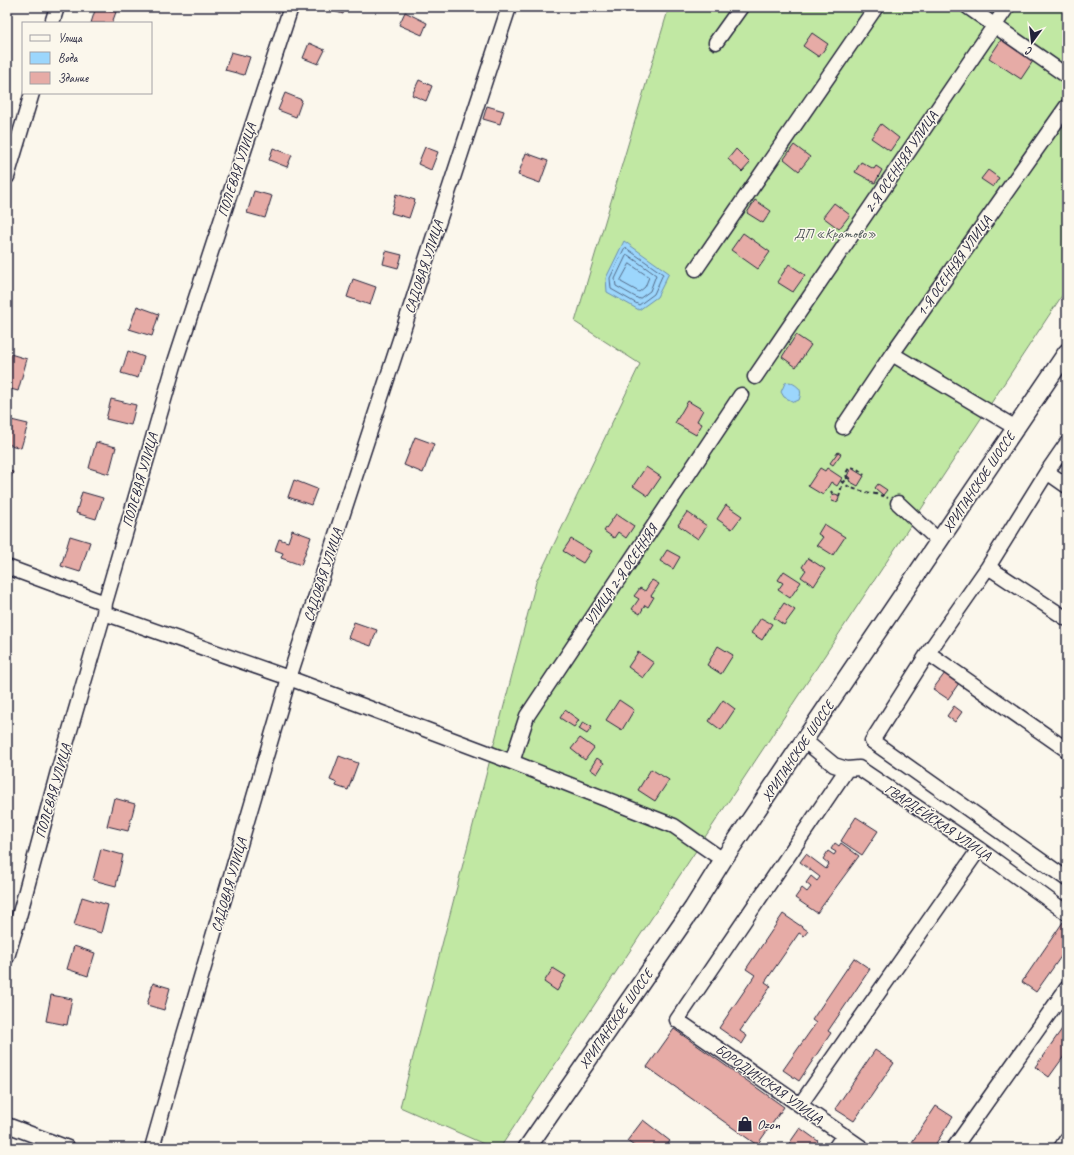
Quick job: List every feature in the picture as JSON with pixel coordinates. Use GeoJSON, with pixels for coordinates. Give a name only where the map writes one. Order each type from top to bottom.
{"type":"FeatureCollection","features":[{"type":"Feature","properties":{"kind":"main road","name":"ХРИПАНСКОЕ ШОССЕ"},"geometry":{"type":"LineString","coordinates":[[527,1148],[693,908],[723,860],[1067,352]]}},
{"type":"Feature","properties":{"kind":"street"},"geometry":{"type":"LineString","coordinates":[[52,22],[57,7]]}},
{"type":"Feature","properties":{"kind":"street","name":"ПОЛЕВАЯ УЛИЦА"},"geometry":{"type":"LineString","coordinates":[[7,957],[174,362],[291,7]]}},
{"type":"Feature","properties":{"kind":"street","name":"САДОВАЯ УЛИЦА"},"geometry":{"type":"LineString","coordinates":[[152,1148],[289,678],[509,7]]}},
{"type":"Feature","properties":{"kind":"street"},"geometry":{"type":"LineString","coordinates":[[716,42],[741,7]]}},
{"type":"Feature","properties":{"kind":"street"},"geometry":{"type":"LineString","coordinates":[[696,269],[876,7]]}},
{"type":"Feature","properties":{"kind":"street"},"geometry":{"type":"LineString","coordinates":[[968,7],[1067,76]]}},
{"type":"Feature","properties":{"kind":"street","name":"2-Я ОСЕННЯЯ УЛИЦА"},"geometry":{"type":"LineString","coordinates":[[755,377],[1007,7]]}},
{"type":"Feature","properties":{"kind":"street"},"geometry":{"type":"LineString","coordinates":[[7,177],[32,94]]}},
{"type":"Feature","properties":{"kind":"street","name":"1-Я ОСЕННЯЯ УЛИЦА"},"geometry":{"type":"LineString","coordinates":[[844,427],[892,354],[1067,106]]}},
{"type":"Feature","properties":{"kind":"street"},"geometry":{"type":"LineString","coordinates":[[892,354],[1016,428]]}},
{"type":"Feature","properties":{"kind":"street","name":"УЛИЦА 2-Я ОСЕННЯЯ"},"geometry":{"type":"LineString","coordinates":[[512,762],[527,716],[741,395]]}},
{"type":"Feature","properties":{"kind":"street"},"geometry":{"type":"LineString","coordinates":[[1067,443],[1047,472],[988,567],[928,653],[872,741],[1067,879]]}},
{"type":"Feature","properties":{"kind":"street"},"geometry":{"type":"LineString","coordinates":[[1047,472],[1067,486]]}},
{"type":"Feature","properties":{"kind":"street"},"geometry":{"type":"LineString","coordinates":[[898,504],[939,541]]}},
{"type":"Feature","properties":{"kind":"street"},"geometry":{"type":"LineString","coordinates":[[7,567],[105,608],[512,762],[674,826],[723,860]]}},
{"type":"Feature","properties":{"kind":"street"},"geometry":{"type":"LineString","coordinates":[[988,567],[1067,620]]}},
{"type":"Feature","properties":{"kind":"street"},"geometry":{"type":"LineString","coordinates":[[928,653],[1067,750]]}},
{"type":"Feature","properties":{"kind":"street","name":"ГВАРДЕЙСКАЯ УЛИЦА"},"geometry":{"type":"LineString","coordinates":[[805,741],[834,765],[847,769],[859,768],[979,849],[1067,913]]}},
{"type":"Feature","properties":{"kind":"street","name":"БОРОДИНСКАЯ УЛИЦА"},"geometry":{"type":"LineString","coordinates":[[847,769],[677,1020],[862,1148]]}},
{"type":"Feature","properties":{"kind":"street"},"geometry":{"type":"LineString","coordinates":[[800,1105],[979,849]]}},
{"type":"Feature","properties":{"kind":"street"},"geometry":{"type":"LineString","coordinates":[[954,1148],[1067,988]]}},
{"type":"Feature","properties":{"kind":"street"},"geometry":{"type":"LineString","coordinates":[[7,1125],[68,1148]]}},
{"type":"Feature","properties":{"kind":"street"},"geometry":{"type":"LineString","coordinates":[[835,1148],[844,1135]]}},
{"type":"Feature","properties":{"kind":"street"},"geometry":{"type":"LineString","coordinates":[[1061,1148],[1067,1139]]}},
{"type":"Feature","properties":{"kind":"path"},"geometry":{"type":"LineString","coordinates":[[846,479],[846,473],[851,467],[861,471],[864,475]]}},
{"type":"Feature","properties":{"kind":"path"},"geometry":{"type":"LineString","coordinates":[[839,497],[842,482],[850,478]]}},
{"type":"Feature","properties":{"kind":"path"},"geometry":{"type":"LineString","coordinates":[[842,482],[857,490],[884,496],[898,504]]}},
{"type":"Feature","properties":{"kind":"path"},"geometry":{"type":"LineString","coordinates":[[832,491],[833,495]]}},
{"type":"Feature","properties":{"kind":"green space","name":"ДП «Кратово»"},"geometry":{"type":"Polygon","coordinates":[[[669,7],[1067,7],[1067,288],[500,1148],[493,1148],[400,1107],[536,582],[640,364],[575,322],[669,7]]]}},
{"type":"Feature","properties":{"kind":"water"},"geometry":{"type":"Polygon","coordinates":[[[624,241],[669,273],[657,297],[639,310],[607,292],[606,278],[624,241]]]}},
{"type":"Feature","properties":{"kind":"water"},"geometry":{"type":"Polygon","coordinates":[[[790,382],[798,387],[801,393],[799,400],[794,402],[784,397],[781,392],[785,383],[790,382]]]}},
{"type":"Feature","properties":{"kind":"building"},"geometry":{"type":"Polygon","coordinates":[[[96,7],[116,12],[112,22],[91,22],[96,7]]]}},
{"type":"Feature","properties":{"kind":"building"},"geometry":{"type":"Polygon","coordinates":[[[328,7],[345,7],[343,14],[327,9],[328,7]]]}},
{"type":"Feature","properties":{"kind":"building"},"geometry":{"type":"Polygon","coordinates":[[[405,12],[427,23],[422,35],[399,25],[405,12]]]}},
{"type":"Feature","properties":{"kind":"building"},"geometry":{"type":"Polygon","coordinates":[[[812,33],[828,44],[819,57],[803,46],[812,33]]]}},
{"type":"Feature","properties":{"kind":"building"},"geometry":{"type":"Polygon","coordinates":[[[1003,37],[1035,58],[1021,79],[989,58],[1003,37]]]}},
{"type":"Feature","properties":{"kind":"building"},"geometry":{"type":"Polygon","coordinates":[[[309,43],[325,50],[318,64],[303,58],[309,43]]]}},
{"type":"Feature","properties":{"kind":"building"},"geometry":{"type":"Polygon","coordinates":[[[231,52],[250,57],[244,75],[225,70],[231,52]]]}},
{"type":"Feature","properties":{"kind":"building"},"geometry":{"type":"Polygon","coordinates":[[[419,80],[432,86],[426,101],[412,95],[419,80]]]}},
{"type":"Feature","properties":{"kind":"building"},"geometry":{"type":"Polygon","coordinates":[[[285,93],[302,100],[296,117],[278,110],[285,93]]]}},
{"type":"Feature","properties":{"kind":"building"},"geometry":{"type":"Polygon","coordinates":[[[487,106],[504,111],[500,124],[483,119],[487,106]]]}},
{"type":"Feature","properties":{"kind":"building"},"geometry":{"type":"Polygon","coordinates":[[[881,124],[899,138],[890,151],[871,138],[881,124]]]}},
{"type":"Feature","properties":{"kind":"building"},"geometry":{"type":"Polygon","coordinates":[[[794,145],[810,157],[799,171],[784,159],[794,145]]]}},
{"type":"Feature","properties":{"kind":"building"},"geometry":{"type":"Polygon","coordinates":[[[425,147],[438,152],[431,170],[418,164],[425,147]]]}},
{"type":"Feature","properties":{"kind":"building"},"geometry":{"type":"Polygon","coordinates":[[[273,148],[292,155],[287,167],[269,160],[273,148]]]}},
{"type":"Feature","properties":{"kind":"building"},"geometry":{"type":"Polygon","coordinates":[[[736,149],[750,163],[742,172],[728,159],[736,149]]]}},
{"type":"Feature","properties":{"kind":"building"},"geometry":{"type":"Polygon","coordinates":[[[526,153],[548,161],[540,183],[518,175],[526,153]]]}},
{"type":"Feature","properties":{"kind":"building"},"geometry":{"type":"Polygon","coordinates":[[[861,162],[874,169],[876,166],[882,170],[875,183],[855,172],[861,162]]]}},
{"type":"Feature","properties":{"kind":"building"},"geometry":{"type":"Polygon","coordinates":[[[988,170],[999,178],[993,187],[981,179],[988,170]]]}},
{"type":"Feature","properties":{"kind":"building"},"geometry":{"type":"Polygon","coordinates":[[[254,191],[272,196],[265,218],[247,213],[254,191]]]}},
{"type":"Feature","properties":{"kind":"building"},"geometry":{"type":"Polygon","coordinates":[[[396,194],[415,200],[409,218],[391,213],[396,194]]]}},
{"type":"Feature","properties":{"kind":"building"},"geometry":{"type":"Polygon","coordinates":[[[755,200],[771,211],[763,223],[747,213],[755,200]]]}},
{"type":"Feature","properties":{"kind":"building"},"geometry":{"type":"Polygon","coordinates":[[[834,203],[850,215],[839,229],[823,217],[834,203]]]}},
{"type":"Feature","properties":{"kind":"building"},"geometry":{"type":"Polygon","coordinates":[[[743,233],[770,252],[758,269],[731,250],[743,233]]]}},
{"type":"Feature","properties":{"kind":"building"},"geometry":{"type":"Polygon","coordinates":[[[386,251],[402,255],[398,268],[383,264],[386,251]]]}},
{"type":"Feature","properties":{"kind":"building"},"geometry":{"type":"Polygon","coordinates":[[[789,264],[805,275],[793,292],[777,282],[789,264]]]}},
{"type":"Feature","properties":{"kind":"building"},"geometry":{"type":"Polygon","coordinates":[[[353,279],[376,287],[370,305],[347,297],[353,279]]]}},
{"type":"Feature","properties":{"kind":"building"},"geometry":{"type":"Polygon","coordinates":[[[137,306],[159,314],[152,336],[129,329],[137,306]]]}},
{"type":"Feature","properties":{"kind":"building"},"geometry":{"type":"Polygon","coordinates":[[[796,335],[811,345],[796,367],[782,357],[796,335]]]}},
{"type":"Feature","properties":{"kind":"building"},"geometry":{"type":"Polygon","coordinates":[[[128,351],[144,357],[138,378],[121,373],[128,351]]]}},
{"type":"Feature","properties":{"kind":"building"},"geometry":{"type":"Polygon","coordinates":[[[7,353],[27,359],[18,391],[7,388],[7,353]]]}},
{"type":"Feature","properties":{"kind":"building"},"geometry":{"type":"Polygon","coordinates":[[[111,399],[136,405],[131,425],[106,419],[111,399]]]}},
{"type":"Feature","properties":{"kind":"building"},"geometry":{"type":"Polygon","coordinates":[[[688,401],[703,410],[697,421],[702,424],[696,435],[675,423],[688,401]]]}},
{"type":"Feature","properties":{"kind":"building"},"geometry":{"type":"Polygon","coordinates":[[[7,419],[28,424],[21,448],[7,444],[7,419]]]}},
{"type":"Feature","properties":{"kind":"building"},"geometry":{"type":"Polygon","coordinates":[[[415,437],[434,444],[423,473],[404,465],[415,437]]]}},
{"type":"Feature","properties":{"kind":"building"},"geometry":{"type":"Polygon","coordinates":[[[96,442],[116,447],[109,474],[89,468],[96,442]]]}},
{"type":"Feature","properties":{"kind":"building"},"geometry":{"type":"Polygon","coordinates":[[[838,452],[841,454],[833,465],[830,463],[838,452]]]}},
{"type":"Feature","properties":{"kind":"building"},"geometry":{"type":"Polygon","coordinates":[[[646,467],[661,477],[648,496],[633,486],[646,467]]]}},
{"type":"Feature","properties":{"kind":"building"},"geometry":{"type":"Polygon","coordinates":[[[820,468],[825,471],[827,468],[842,478],[837,486],[831,482],[823,495],[808,486],[820,468]]]}},
{"type":"Feature","properties":{"kind":"building"},"geometry":{"type":"Polygon","coordinates":[[[851,468],[864,476],[858,486],[849,481],[851,478],[847,476],[851,468]]]}},
{"type":"Feature","properties":{"kind":"building"},"geometry":{"type":"Polygon","coordinates":[[[7,470],[13,472],[7,486],[7,470]]]}},
{"type":"Feature","properties":{"kind":"building"},"geometry":{"type":"Polygon","coordinates":[[[294,480],[317,489],[311,505],[288,497],[294,480]]]}},
{"type":"Feature","properties":{"kind":"building"},"geometry":{"type":"Polygon","coordinates":[[[878,484],[887,490],[883,495],[875,488],[878,484]]]}},
{"type":"Feature","properties":{"kind":"building"},"geometry":{"type":"Polygon","coordinates":[[[82,492],[103,498],[96,519],[76,513],[82,492]]]}},
{"type":"Feature","properties":{"kind":"building"},"geometry":{"type":"Polygon","coordinates":[[[835,494],[838,495],[838,501],[835,502],[832,501],[831,498],[832,495],[835,494]]]}},
{"type":"Feature","properties":{"kind":"building"},"geometry":{"type":"Polygon","coordinates":[[[726,505],[742,516],[732,529],[717,519],[726,505]]]}},
{"type":"Feature","properties":{"kind":"building"},"geometry":{"type":"Polygon","coordinates":[[[687,512],[707,526],[698,539],[678,525],[687,512]]]}},
{"type":"Feature","properties":{"kind":"building"},"geometry":{"type":"Polygon","coordinates":[[[616,514],[634,526],[626,538],[618,532],[614,538],[604,531],[616,514]]]}},
{"type":"Feature","properties":{"kind":"building"},"geometry":{"type":"Polygon","coordinates":[[[824,524],[845,537],[833,555],[817,545],[823,537],[818,534],[824,524]]]}},
{"type":"Feature","properties":{"kind":"building"},"geometry":{"type":"Polygon","coordinates":[[[292,530],[311,537],[301,565],[281,558],[283,553],[275,550],[279,539],[288,542],[292,530]]]}},
{"type":"Feature","properties":{"kind":"building"},"geometry":{"type":"Polygon","coordinates":[[[70,536],[90,542],[80,572],[61,566],[70,536]]]}},
{"type":"Feature","properties":{"kind":"building"},"geometry":{"type":"Polygon","coordinates":[[[571,539],[591,551],[583,563],[563,551],[571,539]]]}},
{"type":"Feature","properties":{"kind":"building"},"geometry":{"type":"Polygon","coordinates":[[[667,550],[680,557],[673,569],[660,561],[667,550]]]}},
{"type":"Feature","properties":{"kind":"building"},"geometry":{"type":"Polygon","coordinates":[[[808,558],[825,569],[814,586],[801,577],[806,570],[802,567],[808,558]]]}},
{"type":"Feature","properties":{"kind":"building"},"geometry":{"type":"Polygon","coordinates":[[[784,571],[801,582],[790,598],[778,590],[783,583],[778,580],[784,571]]]}},
{"type":"Feature","properties":{"kind":"building"},"geometry":{"type":"Polygon","coordinates":[[[652,580],[659,584],[651,596],[654,597],[648,607],[645,605],[640,614],[632,609],[639,599],[634,596],[640,588],[645,591],[652,580]]]}},
{"type":"Feature","properties":{"kind":"building"},"geometry":{"type":"Polygon","coordinates":[[[784,603],[795,610],[784,625],[774,618],[784,603]]]}},
{"type":"Feature","properties":{"kind":"building"},"geometry":{"type":"Polygon","coordinates":[[[761,618],[772,624],[762,640],[751,633],[761,618]]]}},
{"type":"Feature","properties":{"kind":"building"},"geometry":{"type":"Polygon","coordinates":[[[354,622],[377,630],[371,646],[348,638],[354,622]]]}},
{"type":"Feature","properties":{"kind":"building"},"geometry":{"type":"Polygon","coordinates":[[[718,646],[733,655],[721,674],[707,665],[718,646]]]}},
{"type":"Feature","properties":{"kind":"building"},"geometry":{"type":"Polygon","coordinates":[[[638,652],[654,663],[643,678],[628,667],[638,652]]]}},
{"type":"Feature","properties":{"kind":"building"},"geometry":{"type":"Polygon","coordinates":[[[945,673],[959,683],[948,699],[933,689],[945,673]]]}},
{"type":"Feature","properties":{"kind":"building"},"geometry":{"type":"Polygon","coordinates":[[[619,700],[634,710],[622,730],[606,720],[619,700]]]}},
{"type":"Feature","properties":{"kind":"building"},"geometry":{"type":"Polygon","coordinates":[[[723,700],[735,709],[721,730],[709,721],[723,700]]]}},
{"type":"Feature","properties":{"kind":"building"},"geometry":{"type":"Polygon","coordinates":[[[954,706],[962,712],[955,722],[947,716],[954,706]]]}},
{"type":"Feature","properties":{"kind":"building"},"geometry":{"type":"Polygon","coordinates":[[[565,710],[579,720],[574,727],[560,718],[565,710]]]}},
{"type":"Feature","properties":{"kind":"building"},"geometry":{"type":"Polygon","coordinates":[[[583,722],[592,727],[587,734],[579,729],[583,722]]]}},
{"type":"Feature","properties":{"kind":"building"},"geometry":{"type":"Polygon","coordinates":[[[580,738],[594,748],[585,760],[571,749],[580,738]]]}},
{"type":"Feature","properties":{"kind":"building"},"geometry":{"type":"Polygon","coordinates":[[[339,756],[358,763],[348,790],[336,786],[337,783],[330,780],[339,756]]]}},
{"type":"Feature","properties":{"kind":"building"},"geometry":{"type":"Polygon","coordinates":[[[597,758],[604,763],[597,774],[590,769],[597,758]]]}},
{"type":"Feature","properties":{"kind":"building"},"geometry":{"type":"Polygon","coordinates":[[[651,769],[669,780],[655,801],[638,790],[651,769]]]}},
{"type":"Feature","properties":{"kind":"building"},"geometry":{"type":"Polygon","coordinates":[[[114,798],[135,804],[128,831],[107,826],[114,798]]]}},
{"type":"Feature","properties":{"kind":"building"},"geometry":{"type":"Polygon","coordinates":[[[856,817],[878,831],[862,855],[841,841],[856,817]]]}},
{"type":"Feature","properties":{"kind":"building"},"geometry":{"type":"Polygon","coordinates":[[[835,843],[839,846],[841,843],[859,856],[817,913],[795,898],[802,888],[807,892],[811,887],[806,883],[811,876],[817,881],[820,877],[800,862],[806,854],[826,869],[829,864],[823,859],[828,851],[834,855],[836,852],[831,849],[835,843]]]}},
{"type":"Feature","properties":{"kind":"building"},"geometry":{"type":"Polygon","coordinates":[[[101,849],[123,855],[116,886],[93,880],[101,849]]]}},
{"type":"Feature","properties":{"kind":"building"},"geometry":{"type":"Polygon","coordinates":[[[82,897],[108,905],[101,933],[74,925],[82,897]]]}},
{"type":"Feature","properties":{"kind":"building"},"geometry":{"type":"Polygon","coordinates":[[[783,914],[808,931],[804,936],[799,933],[765,982],[771,986],[740,1031],[747,1036],[742,1044],[719,1028],[755,975],[746,969],[783,914]]]}},
{"type":"Feature","properties":{"kind":"building"},"geometry":{"type":"Polygon","coordinates":[[[1063,922],[1067,925],[1067,948],[1036,992],[1022,982],[1063,922]]]}},
{"type":"Feature","properties":{"kind":"building"},"geometry":{"type":"Polygon","coordinates":[[[74,946],[95,953],[88,976],[67,969],[74,946]]]}},
{"type":"Feature","properties":{"kind":"building"},"geometry":{"type":"Polygon","coordinates":[[[854,958],[870,969],[828,1031],[831,1033],[799,1081],[783,1070],[816,1023],[812,1020],[854,958]]]}},
{"type":"Feature","properties":{"kind":"building"},"geometry":{"type":"Polygon","coordinates":[[[553,968],[566,976],[557,991],[544,982],[553,968]]]}},
{"type":"Feature","properties":{"kind":"building"},"geometry":{"type":"Polygon","coordinates":[[[153,983],[170,988],[164,1010],[147,1005],[153,983]]]}},
{"type":"Feature","properties":{"kind":"building"},"geometry":{"type":"Polygon","coordinates":[[[51,995],[72,999],[67,1025],[46,1021],[51,995]]]}},
{"type":"Feature","properties":{"kind":"building"},"geometry":{"type":"Polygon","coordinates":[[[1067,1022],[1067,1052],[1049,1077],[1035,1067],[1067,1022]]]}},
{"type":"Feature","properties":{"kind":"building"},"geometry":{"type":"Polygon","coordinates":[[[674,1029],[784,1107],[757,1145],[647,1067],[674,1029]]]}},
{"type":"Feature","properties":{"kind":"building"},"geometry":{"type":"Polygon","coordinates":[[[875,1050],[894,1063],[854,1121],[835,1109],[875,1050]]]}},
{"type":"Feature","properties":{"kind":"building"},"geometry":{"type":"Polygon","coordinates":[[[936,1106],[953,1117],[933,1148],[908,1148],[936,1106]]]}},
{"type":"Feature","properties":{"kind":"building"},"geometry":{"type":"Polygon","coordinates":[[[643,1120],[670,1141],[665,1148],[637,1148],[627,1141],[643,1120]]]}},
{"type":"Feature","properties":{"kind":"building"},"geometry":{"type":"Polygon","coordinates":[[[800,1128],[818,1141],[813,1148],[786,1148],[800,1128]]]}},
{"type":"Feature","properties":{"kind":"place","name":"Ozon"},"geometry":{"type":"Point","coordinates":[745,1124]}}]}
